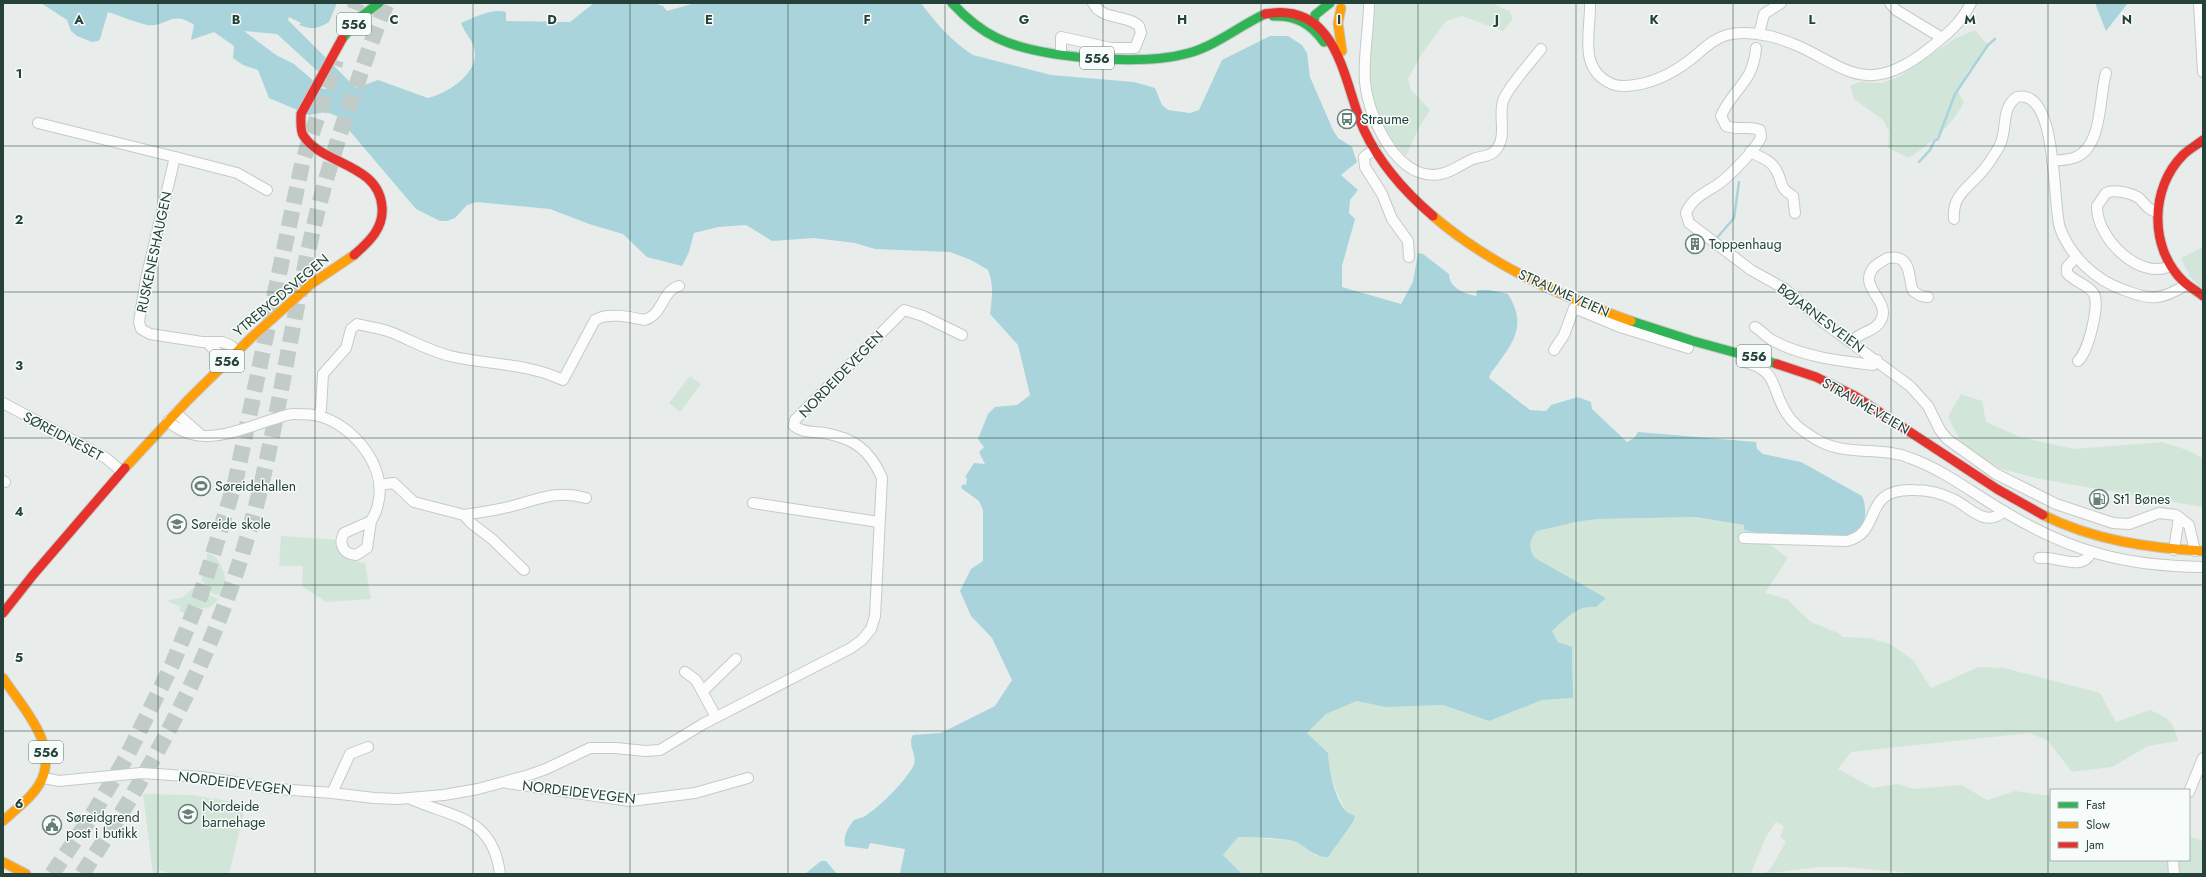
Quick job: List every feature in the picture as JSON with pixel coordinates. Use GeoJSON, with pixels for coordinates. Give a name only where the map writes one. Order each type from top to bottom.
{"type":"FeatureCollection","features":[{"type":"Feature","properties":{"kind":"main road","name":"YTREBYGDSVEGEN"},"geometry":{"type":"LineString","coordinates":[[3,613],[121,471],[176,413],[237,351],[311,284],[368,242],[379,228],[383,212],[382,203],[373,183],[361,174],[318,150],[302,134],[302,114],[335,51],[359,18],[380,3]]}},
{"type":"Feature","properties":{"kind":"main road","name":"STRAUMEVEIEN"},"geometry":{"type":"LineString","coordinates":[[952,3],[972,23],[994,37],[1026,48],[1061,54],[1135,61],[1159,60],[1201,49],[1221,40],[1248,23],[1264,10],[1279,5],[1293,5],[1326,21],[1337,45],[1352,101]]}},
{"type":"Feature","properties":{"kind":"main road"},"geometry":{"type":"LineString","coordinates":[[1313,28],[1315,15],[1330,3]]}},
{"type":"Feature","properties":{"kind":"main road","name":"STRAUMEVEIEN"},"geometry":{"type":"LineString","coordinates":[[1342,61],[1343,47],[1338,23],[1343,5]]}},
{"type":"Feature","properties":{"kind":"main road"},"geometry":{"type":"LineString","coordinates":[[1313,28],[1326,21],[1343,5]]}},
{"type":"Feature","properties":{"kind":"main road","name":"STRAUMEVEIEN"},"geometry":{"type":"LineString","coordinates":[[1248,23],[1263,18],[1284,15],[1297,18],[1313,28],[1326,45],[1375,149],[1408,193],[1435,218],[1482,252],[1535,282],[1674,336],[1768,360],[1807,373],[1840,387],[2016,500],[2051,519],[2109,539],[2174,550],[2199,551]]}},
{"type":"Feature","properties":{"kind":"main road"},"geometry":{"type":"LineString","coordinates":[[2203,140],[2183,154],[2175,163],[2163,188],[2158,212],[2161,243],[2170,266],[2186,284],[2203,296]]}},
{"type":"Feature","properties":{"kind":"main road","name":"556"},"geometry":{"type":"LineString","coordinates":[[3,678],[35,724],[44,744],[47,758],[44,778],[31,797],[3,821]]}},
{"type":"Feature","properties":{"kind":"main road"},"geometry":{"type":"LineString","coordinates":[[3,862],[26,874]]}},
{"type":"Feature","properties":{"kind":"main road"},"geometry":{"type":"LineString","coordinates":[[3,869],[16,868]]}},
{"type":"Feature","properties":{"kind":"street"},"geometry":{"type":"LineString","coordinates":[[1061,54],[1061,37],[1112,48],[1135,48],[1141,33],[1139,26],[1133,21],[1105,14],[1093,3]]}},
{"type":"Feature","properties":{"kind":"street"},"geometry":{"type":"LineString","coordinates":[[1368,3],[1365,75],[1369,100],[1382,135],[1395,154],[1410,170],[1432,175],[1443,174],[1475,158],[1493,153],[1500,144],[1503,125],[1502,106],[1505,96],[1541,50]]}},
{"type":"Feature","properties":{"kind":"street"},"geometry":{"type":"LineString","coordinates":[[1590,3],[1588,57],[1598,73],[1615,85],[1632,85],[1655,82],[1720,38],[1742,32],[1759,34],[1796,44],[1840,68],[1869,76],[1882,75],[1902,68],[1956,27],[1971,3]]}},
{"type":"Feature","properties":{"kind":"street"},"geometry":{"type":"LineString","coordinates":[[1759,34],[1762,17],[1768,10],[1781,3]]}},
{"type":"Feature","properties":{"kind":"street"},"geometry":{"type":"LineString","coordinates":[[1890,3],[1896,10],[1942,38]]}},
{"type":"Feature","properties":{"kind":"street"},"geometry":{"type":"LineString","coordinates":[[2199,3],[2203,72]]}},
{"type":"Feature","properties":{"kind":"street","name":"BØJARNESVEIEN"},"geometry":{"type":"LineString","coordinates":[[1756,48],[1754,64],[1750,75],[1720,116],[1722,122],[1733,128],[1739,130],[1751,127],[1760,130],[1762,134],[1760,141],[1718,184],[1694,200],[1688,207],[1687,220],[1751,270],[1785,289],[1823,322],[1877,360],[1922,397],[1940,430],[1951,442],[2011,483],[2056,504],[2113,523],[2129,524],[2164,512],[2179,517]]}},
{"type":"Feature","properties":{"kind":"street"},"geometry":{"type":"LineString","coordinates":[[2052,161],[2076,157],[2089,146],[2098,122],[2106,73]]}},
{"type":"Feature","properties":{"kind":"street"},"geometry":{"type":"LineString","coordinates":[[1954,219],[1954,209],[1957,198],[1985,169],[1999,148],[2005,135],[2007,109],[2017,97],[2030,98],[2039,108],[2047,132],[2056,182],[2058,221],[2067,243],[2076,257],[2091,271],[2120,289],[2149,298],[2166,296],[2186,284]]}},
{"type":"Feature","properties":{"kind":"street"},"geometry":{"type":"LineString","coordinates":[[38,123],[237,173],[267,190]]}},
{"type":"Feature","properties":{"kind":"street"},"geometry":{"type":"LineString","coordinates":[[1375,149],[1364,157],[1364,166],[1382,194],[1392,219],[1408,241],[1408,257]]}},
{"type":"Feature","properties":{"kind":"street"},"geometry":{"type":"LineString","coordinates":[[1750,152],[1773,166],[1779,176],[1781,186],[1793,196],[1795,213]]}},
{"type":"Feature","properties":{"kind":"street","name":"RUSKENESHAUGEN"},"geometry":{"type":"LineString","coordinates":[[175,157],[146,279],[139,322],[141,329],[150,334],[206,342],[222,342],[230,345],[237,351]]}},
{"type":"Feature","properties":{"kind":"street"},"geometry":{"type":"LineString","coordinates":[[2158,212],[2145,206],[2139,199],[2114,191],[2106,193],[2097,206],[2102,229],[2112,245],[2119,251],[2151,269],[2162,269],[2170,266]]}},
{"type":"Feature","properties":{"kind":"street"},"geometry":{"type":"LineString","coordinates":[[1851,342],[1859,335],[1876,327],[1882,320],[1883,307],[1870,288],[1869,277],[1873,269],[1883,260],[1895,257],[1903,260],[1908,267],[1914,291],[1921,296],[1928,297]]}},
{"type":"Feature","properties":{"kind":"street"},"geometry":{"type":"LineString","coordinates":[[2076,257],[2067,267],[2067,274],[2091,290],[2095,300],[2090,336],[2084,356],[2078,361]]}},
{"type":"Feature","properties":{"kind":"street"},"geometry":{"type":"LineString","coordinates":[[318,416],[321,410],[323,374],[346,348],[354,325],[357,324],[391,332],[422,346],[450,356],[518,366],[563,380],[595,320],[600,317],[607,316],[644,320],[650,319],[660,308],[670,291],[679,286]]}},
{"type":"Feature","properties":{"kind":"street"},"geometry":{"type":"LineString","coordinates":[[1554,350],[1564,335],[1574,308],[1641,334],[1758,367],[1772,378],[1779,401],[1787,414],[1799,428],[1818,441],[1835,449],[1887,452],[1909,457],[1943,474],[2035,530],[2092,552],[2135,562],[2203,567]]}},
{"type":"Feature","properties":{"kind":"street","name":"NORDEIDEVEGEN"},"geometry":{"type":"LineString","coordinates":[[44,778],[59,781],[141,773],[208,777],[279,790],[332,793],[379,798],[409,798],[444,795],[503,783],[546,769],[590,748],[616,748],[645,751],[660,750],[716,717],[862,640],[871,629],[876,611],[882,478],[876,463],[869,455],[851,441],[824,433],[800,431],[794,426],[795,420],[904,310],[923,316],[962,335]]}},
{"type":"Feature","properties":{"kind":"street","name":"BØJARNESVEIEN"},"geometry":{"type":"LineString","coordinates":[[1755,327],[1762,331],[1770,340],[1816,356],[1873,365],[1877,360]]}},
{"type":"Feature","properties":{"kind":"street"},"geometry":{"type":"LineString","coordinates":[[206,342],[227,361]]}},
{"type":"Feature","properties":{"kind":"street","name":"SØREIDNESET"},"geometry":{"type":"LineString","coordinates":[[3,403],[106,458],[121,471]]}},
{"type":"Feature","properties":{"kind":"street"},"geometry":{"type":"LineString","coordinates":[[176,413],[202,436]]}},
{"type":"Feature","properties":{"kind":"street"},"geometry":{"type":"LineString","coordinates":[[168,422],[186,433],[202,436],[227,434],[292,414],[318,416],[334,422],[358,441],[369,454],[379,485],[379,504],[371,521]]}},
{"type":"Feature","properties":{"kind":"street"},"geometry":{"type":"LineString","coordinates":[[379,485],[394,483],[414,502],[464,515],[504,508],[555,494],[569,494],[586,498]]}},
{"type":"Feature","properties":{"kind":"street"},"geometry":{"type":"LineString","coordinates":[[1744,538],[1847,541],[1855,539],[1866,530],[1878,501],[1887,494],[1901,490],[1916,490],[1944,495],[1958,501],[1982,517],[1992,518],[2004,512]]}},
{"type":"Feature","properties":{"kind":"street"},"geometry":{"type":"LineString","coordinates":[[753,503],[879,522]]}},
{"type":"Feature","properties":{"kind":"street"},"geometry":{"type":"LineString","coordinates":[[464,515],[471,523],[492,539],[524,570]]}},
{"type":"Feature","properties":{"kind":"street"},"geometry":{"type":"LineString","coordinates":[[2174,550],[2179,517],[2189,524],[2199,551]]}},
{"type":"Feature","properties":{"kind":"street"},"geometry":{"type":"LineString","coordinates":[[2039,558],[2048,557],[2079,563],[2087,560],[2092,552]]}},
{"type":"Feature","properties":{"kind":"street"},"geometry":{"type":"LineString","coordinates":[[703,691],[736,659]]}},
{"type":"Feature","properties":{"kind":"street"},"geometry":{"type":"LineString","coordinates":[[685,672],[694,676],[716,717]]}},
{"type":"Feature","properties":{"kind":"street"},"geometry":{"type":"LineString","coordinates":[[332,793],[350,754],[368,747]]}},
{"type":"Feature","properties":{"kind":"street"},"geometry":{"type":"LineString","coordinates":[[2190,789],[2192,780],[2203,758]]}},
{"type":"Feature","properties":{"kind":"street","name":"NORDEIDEVEGEN"},"geometry":{"type":"LineString","coordinates":[[503,783],[630,800],[695,793],[748,778]]}},
{"type":"Feature","properties":{"kind":"street"},"geometry":{"type":"LineString","coordinates":[[409,798],[461,817],[475,825],[493,850],[500,874]]}},
{"type":"Feature","properties":{"kind":"street"},"geometry":{"type":"LineString","coordinates":[[2173,861],[2174,874]]}},
{"type":"Feature","properties":{"kind":"green space"},"geometry":{"type":"Polygon","coordinates":[[[1376,3],[1492,3],[1509,11],[1513,19],[1503,31],[1462,16],[1446,21],[1421,55],[1408,79],[1411,90],[1430,110],[1418,129],[1406,156],[1387,133],[1374,100],[1371,84],[1369,51],[1376,3]]]}},
{"type":"Feature","properties":{"kind":"green space"},"geometry":{"type":"Polygon","coordinates":[[[1975,30],[1989,46],[1968,71],[1958,92],[1964,102],[1959,111],[1933,140],[1909,158],[1888,148],[1889,131],[1883,120],[1854,99],[1850,86],[1859,82],[1883,83],[1900,76],[1956,38],[1975,30]]]}},
{"type":"Feature","properties":{"kind":"green space"},"geometry":{"type":"Polygon","coordinates":[[[2203,247],[2203,289],[2190,277],[2181,258],[2203,247]]]}},
{"type":"Feature","properties":{"kind":"green space"},"geometry":{"type":"Polygon","coordinates":[[[690,376],[701,384],[680,412],[669,403],[690,376]]]}},
{"type":"Feature","properties":{"kind":"green space"},"geometry":{"type":"Polygon","coordinates":[[[1961,394],[1982,401],[1986,422],[2020,437],[2074,449],[2162,442],[2187,450],[2203,458],[2203,507],[2040,479],[2001,469],[1963,446],[1948,417],[1961,394]]]}},
{"type":"Feature","properties":{"kind":"green space"},"geometry":{"type":"Polygon","coordinates":[[[1696,517],[1745,525],[1744,530],[1753,532],[1788,558],[1765,593],[1787,599],[1811,622],[1838,633],[1843,637],[1869,638],[1890,644],[1913,660],[1931,688],[1979,667],[2004,668],[2100,693],[2116,722],[2150,710],[2162,715],[2172,725],[2178,741],[2148,746],[2112,767],[2072,772],[2047,740],[2029,733],[1851,752],[1838,769],[1873,788],[1897,784],[1915,789],[1962,785],[1987,800],[2015,791],[2050,796],[2050,861],[2190,861],[2190,836],[2203,841],[2203,874],[1924,874],[1844,867],[1819,867],[1764,874],[1771,868],[1786,842],[1780,837],[1784,826],[1776,822],[1766,837],[1751,873],[1756,874],[1242,874],[1223,855],[1238,837],[1289,840],[1301,844],[1317,857],[1354,815],[1347,813],[1336,791],[1330,769],[1328,753],[1307,733],[1326,714],[1357,701],[1385,707],[1443,705],[1489,721],[1542,700],[1573,698],[1572,648],[1558,642],[1552,631],[1572,614],[1583,608],[1596,607],[1606,598],[1535,558],[1531,551],[1530,544],[1532,537],[1537,531],[1597,519],[1696,517]]]}},
{"type":"Feature","properties":{"kind":"green space"},"geometry":{"type":"Polygon","coordinates":[[[281,536],[340,540],[341,551],[346,558],[365,563],[371,599],[326,602],[302,586],[303,566],[279,566],[281,536]]]}},
{"type":"Feature","properties":{"kind":"green space"},"geometry":{"type":"Polygon","coordinates":[[[207,553],[213,555],[221,564],[225,577],[227,595],[213,594],[201,580],[206,566],[207,553]]]}},
{"type":"Feature","properties":{"kind":"green space"},"geometry":{"type":"Polygon","coordinates":[[[199,583],[207,593],[218,599],[215,604],[206,608],[200,608],[196,616],[179,611],[181,607],[167,601],[183,597],[199,583]]]}},
{"type":"Feature","properties":{"kind":"green space"},"geometry":{"type":"Polygon","coordinates":[[[143,794],[192,795],[246,804],[229,874],[171,874],[159,870],[158,874],[153,874],[143,794]]]}},
{"type":"Feature","properties":{"kind":"water"},"geometry":{"type":"Polygon","coordinates":[[[41,3],[337,3],[329,22],[321,26],[307,28],[299,25],[301,23],[289,17],[288,20],[356,88],[378,80],[428,98],[453,86],[468,73],[473,65],[475,57],[474,48],[461,23],[489,12],[506,12],[506,21],[570,22],[594,3],[654,3],[663,6],[667,11],[695,3],[921,3],[944,31],[965,50],[973,55],[1051,75],[1134,82],[1155,88],[1162,105],[1168,110],[1190,113],[1199,110],[1222,60],[1270,36],[1288,36],[1302,45],[1307,53],[1310,77],[1333,130],[1338,138],[1352,147],[1357,162],[1341,175],[1358,190],[1350,200],[1349,213],[1355,219],[1342,266],[1342,287],[1401,304],[1413,282],[1418,253],[1423,254],[1449,274],[1454,286],[1462,292],[1476,296],[1477,290],[1489,290],[1508,294],[1516,313],[1517,330],[1510,345],[1489,378],[1530,410],[1546,411],[1551,405],[1578,397],[1591,402],[1592,409],[1627,442],[1634,438],[1638,432],[1756,442],[1757,449],[1763,454],[1801,462],[1862,496],[1865,509],[1864,523],[1860,531],[1848,537],[1757,533],[1744,530],[1744,525],[1696,517],[1597,519],[1537,531],[1532,537],[1530,544],[1531,551],[1535,558],[1606,598],[1596,607],[1583,608],[1572,614],[1552,631],[1558,642],[1572,647],[1573,698],[1542,700],[1489,721],[1443,705],[1385,707],[1357,701],[1326,714],[1307,733],[1328,753],[1331,775],[1342,807],[1348,813],[1355,816],[1353,822],[1328,857],[1317,855],[1300,844],[1289,840],[1238,837],[1223,855],[1242,874],[896,874],[900,873],[905,849],[870,843],[868,849],[845,846],[845,835],[848,829],[854,820],[868,814],[883,801],[911,770],[915,760],[911,746],[911,739],[913,735],[941,733],[995,706],[1012,680],[992,638],[971,616],[960,591],[971,569],[983,561],[983,510],[979,501],[961,488],[963,484],[966,485],[967,478],[965,477],[974,463],[985,464],[979,452],[984,447],[978,439],[988,414],[995,407],[1017,405],[1030,395],[1018,345],[990,314],[992,286],[988,270],[971,260],[950,252],[875,249],[855,243],[814,238],[772,241],[746,225],[718,227],[694,233],[689,252],[682,266],[647,257],[623,234],[589,224],[550,209],[477,202],[467,205],[455,218],[447,221],[440,221],[416,209],[337,116],[326,112],[309,115],[269,98],[258,70],[243,65],[233,58],[234,46],[214,32],[191,40],[194,25],[186,21],[174,19],[159,24],[147,25],[108,12],[100,39],[92,42],[77,36],[71,31],[67,20],[41,3]],[[244,31],[276,55],[294,64],[323,89],[329,88],[329,84],[324,77],[277,34],[244,31]]]}},
{"type":"Feature","properties":{"kind":"water"},"geometry":{"type":"Polygon","coordinates":[[[2095,3],[2128,3],[2106,31],[2095,3]]]}},
{"type":"Feature","properties":{"kind":"water"},"geometry":{"type":"Polygon","coordinates":[[[821,861],[826,861],[837,874],[805,874],[821,861]]]}},
{"type":"Feature","properties":{"kind":"waterway"},"geometry":{"type":"LineString","coordinates":[[1919,162],[1930,150],[1935,140],[1938,139],[1955,94],[1988,45],[1995,39]]}},
{"type":"Feature","properties":{"kind":"waterway"},"geometry":{"type":"LineString","coordinates":[[1716,239],[1734,218],[1739,182]]}},
{"type":"Feature","properties":{"kind":"tunnel"},"geometry":{"type":"LineString","coordinates":[[346,32],[357,3]]}},
{"type":"Feature","properties":{"kind":"tunnel"},"geometry":{"type":"LineString","coordinates":[[82,874],[112,828],[166,736],[190,688],[211,640],[230,590],[247,539],[261,486],[320,201],[345,119],[372,40],[387,3]]}},
{"type":"Feature","properties":{"kind":"tunnel"},"geometry":{"type":"LineString","coordinates":[[52,874],[91,817],[126,758],[172,665],[201,594],[236,479],[302,164],[336,60]]}},
{"type":"Feature","properties":{"kind":"traffic: fast"},"geometry":{"type":"LineString","coordinates":[[342,39],[359,18],[379,3]]}},
{"type":"Feature","properties":{"kind":"traffic: fast"},"geometry":{"type":"LineString","coordinates":[[952,3],[967,18],[985,31],[997,38],[1016,45],[1039,51],[1065,55],[1120,60],[1169,57],[1199,50],[1265,14]]}},
{"type":"Feature","properties":{"kind":"traffic: fast"},"geometry":{"type":"LineString","coordinates":[[1313,27],[1315,15],[1330,3]]}},
{"type":"Feature","properties":{"kind":"traffic: fast"},"geometry":{"type":"LineString","coordinates":[[1273,16],[1289,17],[1302,22],[1314,30],[1324,42]]}},
{"type":"Feature","properties":{"kind":"traffic: fast"},"geometry":{"type":"LineString","coordinates":[[1631,321],[1693,341],[1777,364]]}},
{"type":"Feature","properties":{"kind":"traffic: slow"},"geometry":{"type":"LineString","coordinates":[[1341,8],[1338,23],[1342,51]]}},
{"type":"Feature","properties":{"kind":"traffic: slow"},"geometry":{"type":"LineString","coordinates":[[1433,216],[1478,250],[1527,278],[1578,301],[1631,321]]}},
{"type":"Feature","properties":{"kind":"traffic: slow"},"geometry":{"type":"LineString","coordinates":[[125,468],[188,400],[252,337],[311,284],[354,255]]}},
{"type":"Feature","properties":{"kind":"traffic: slow"},"geometry":{"type":"LineString","coordinates":[[2043,515],[2062,524],[2101,537],[2162,548],[2203,551]]}},
{"type":"Feature","properties":{"kind":"traffic: slow"},"geometry":{"type":"LineString","coordinates":[[3,678],[36,726],[42,740],[45,753],[45,767],[38,787],[3,821]]}},
{"type":"Feature","properties":{"kind":"traffic: slow"},"geometry":{"type":"LineString","coordinates":[[3,862],[26,874]]}},
{"type":"Feature","properties":{"kind":"traffic: jam"},"geometry":{"type":"LineString","coordinates":[[1265,14],[1290,13],[1309,20],[1324,33],[1335,51],[1344,71],[1357,112],[1370,142],[1385,166],[1394,177],[1433,216]]}},
{"type":"Feature","properties":{"kind":"traffic: jam"},"geometry":{"type":"LineString","coordinates":[[342,39],[301,114],[301,130],[311,145],[360,173],[371,181],[378,193],[382,207],[381,222],[370,240],[354,255]]}},
{"type":"Feature","properties":{"kind":"traffic: jam"},"geometry":{"type":"LineString","coordinates":[[2203,140],[2185,153],[2172,169],[2164,184],[2158,218],[2159,235],[2164,252],[2172,267],[2185,283],[2203,296]]}},
{"type":"Feature","properties":{"kind":"traffic: jam"},"geometry":{"type":"LineString","coordinates":[[1777,364],[1816,377],[1855,396],[1997,489],[2043,515]]}},
{"type":"Feature","properties":{"kind":"traffic: jam"},"geometry":{"type":"LineString","coordinates":[[3,613],[33,575],[125,468]]}},
{"type":"Feature","properties":{"kind":"place","name":"Straume"},"geometry":{"type":"Point","coordinates":[1347,119]}},
{"type":"Feature","properties":{"kind":"place","name":"Toppenhaug"},"geometry":{"type":"Point","coordinates":[1695,244]}},
{"type":"Feature","properties":{"kind":"place","name":"Søreidehallen"},"geometry":{"type":"Point","coordinates":[201,486]}},
{"type":"Feature","properties":{"kind":"place","name":"St1 Bønes"},"geometry":{"type":"Point","coordinates":[2099,499]}},
{"type":"Feature","properties":{"kind":"place","name":"Søreide skole"},"geometry":{"type":"Point","coordinates":[177,524]}},
{"type":"Feature","properties":{"kind":"place","name":"Nordeide barnehage"},"geometry":{"type":"Point","coordinates":[188,814]}},
{"type":"Feature","properties":{"kind":"place","name":"Søreidgrend post i butikk"},"geometry":{"type":"Point","coordinates":[52,825]}}]}
